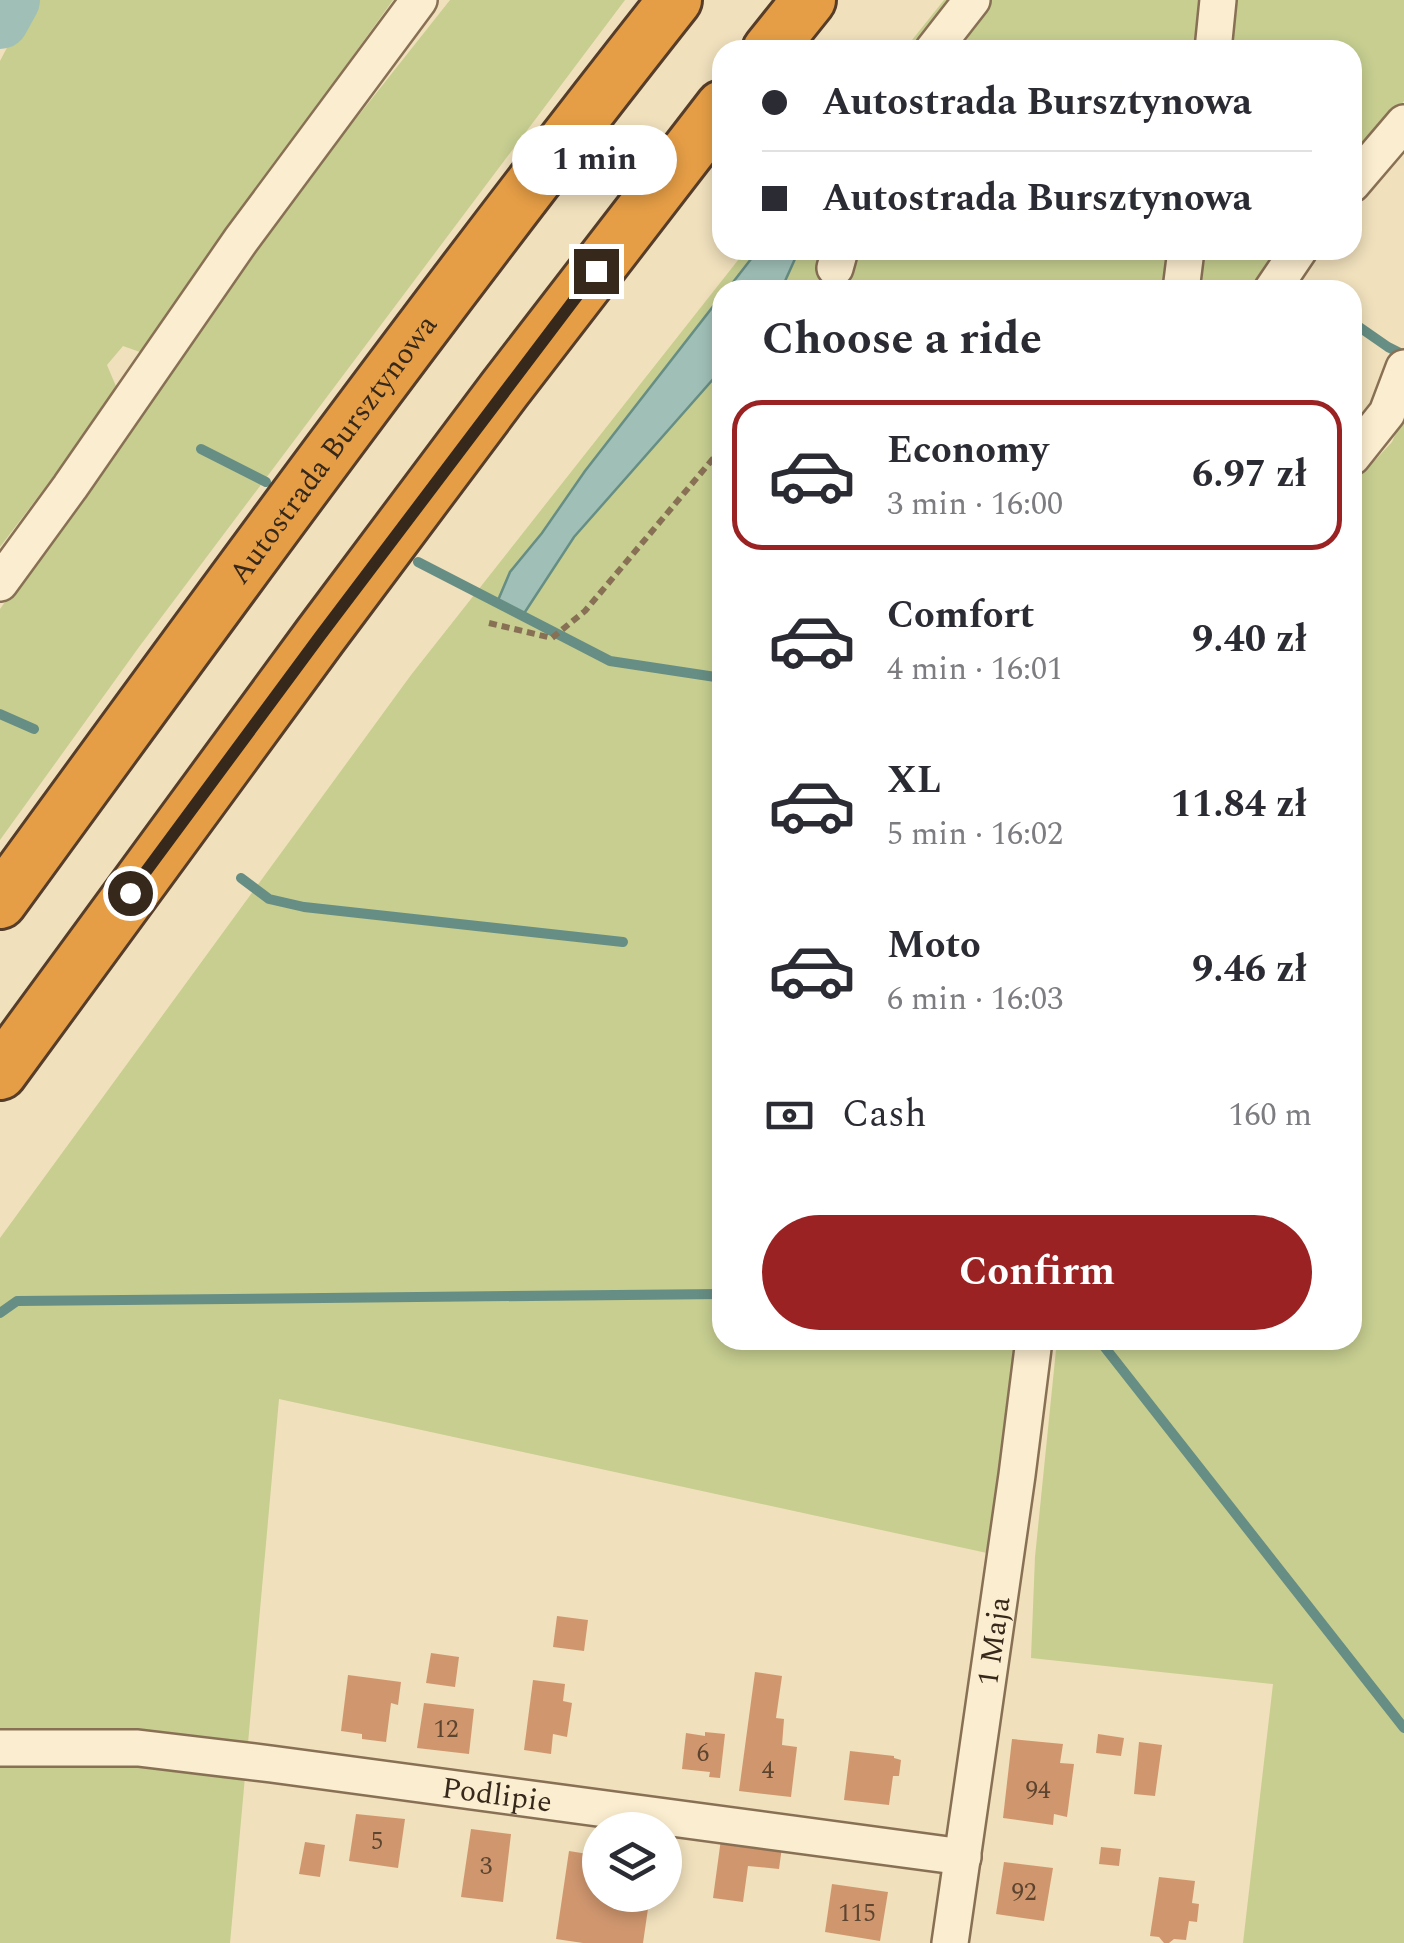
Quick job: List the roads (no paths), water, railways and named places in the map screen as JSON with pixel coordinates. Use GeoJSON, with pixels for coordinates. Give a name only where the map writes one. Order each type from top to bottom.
{"type":"FeatureCollection","features":[{"type":"Feature","properties":{"kind":"highway","name":"Autostrada Bursztynowa"},"geometry":{"type":"LineString","coordinates":[[0,902],[410,346],[675,0]]}},
{"type":"Feature","properties":{"kind":"highway"},"geometry":{"type":"LineString","coordinates":[[777,40],[810,0]]}},
{"type":"Feature","properties":{"kind":"highway"},"geometry":{"type":"LineString","coordinates":[[0,1073],[516,374],[712,120]]}},
{"type":"Feature","properties":{"kind":"street"},"geometry":{"type":"LineString","coordinates":[[0,582],[240,240],[419,0]]}},
{"type":"Feature","properties":{"kind":"street"},"geometry":{"type":"LineString","coordinates":[[941,40],[972,0]]}},
{"type":"Feature","properties":{"kind":"street"},"geometry":{"type":"LineString","coordinates":[[1214,40],[1218,0]]}},
{"type":"Feature","properties":{"kind":"street"},"geometry":{"type":"LineString","coordinates":[[1362,172],[1404,123]]}},
{"type":"Feature","properties":{"kind":"street"},"geometry":{"type":"LineString","coordinates":[[1362,444],[1387,413],[1403,370]]}},
{"type":"Feature","properties":{"kind":"street","name":"1 Maja"},"geometry":{"type":"LineString","coordinates":[[950,1943],[1033,1350]]}},
{"type":"Feature","properties":{"kind":"street","name":"Podlipie"},"geometry":{"type":"LineString","coordinates":[[0,1748],[138,1748],[962,1857]]}},
{"type":"Feature","properties":{"kind":"water"},"geometry":{"type":"Polygon","coordinates":[[[750,260],[794,260],[786,280],[735,280],[750,260]]]}},
{"type":"Feature","properties":{"kind":"water"},"geometry":{"type":"Polygon","coordinates":[[[712,308],[712,380],[574,537],[521,618],[496,605],[510,572],[712,308]]]}},
{"type":"Feature","properties":{"kind":"waterway"},"geometry":{"type":"LineString","coordinates":[[0,20],[11,0]]}},
{"type":"Feature","properties":{"kind":"waterway"},"geometry":{"type":"LineString","coordinates":[[1362,329],[1404,355]]}},
{"type":"Feature","properties":{"kind":"waterway"},"geometry":{"type":"LineString","coordinates":[[201,449],[266,482]]}},
{"type":"Feature","properties":{"kind":"waterway"},"geometry":{"type":"LineString","coordinates":[[418,562],[610,661],[712,676]]}},
{"type":"Feature","properties":{"kind":"waterway"},"geometry":{"type":"LineString","coordinates":[[0,714],[34,729]]}},
{"type":"Feature","properties":{"kind":"waterway"},"geometry":{"type":"LineString","coordinates":[[241,878],[269,899],[304,907],[623,942]]}},
{"type":"Feature","properties":{"kind":"waterway"},"geometry":{"type":"LineString","coordinates":[[0,1313],[17,1301],[712,1294]]}},
{"type":"Feature","properties":{"kind":"waterway"},"geometry":{"type":"LineString","coordinates":[[1107,1350],[1404,1728]]}}]}
